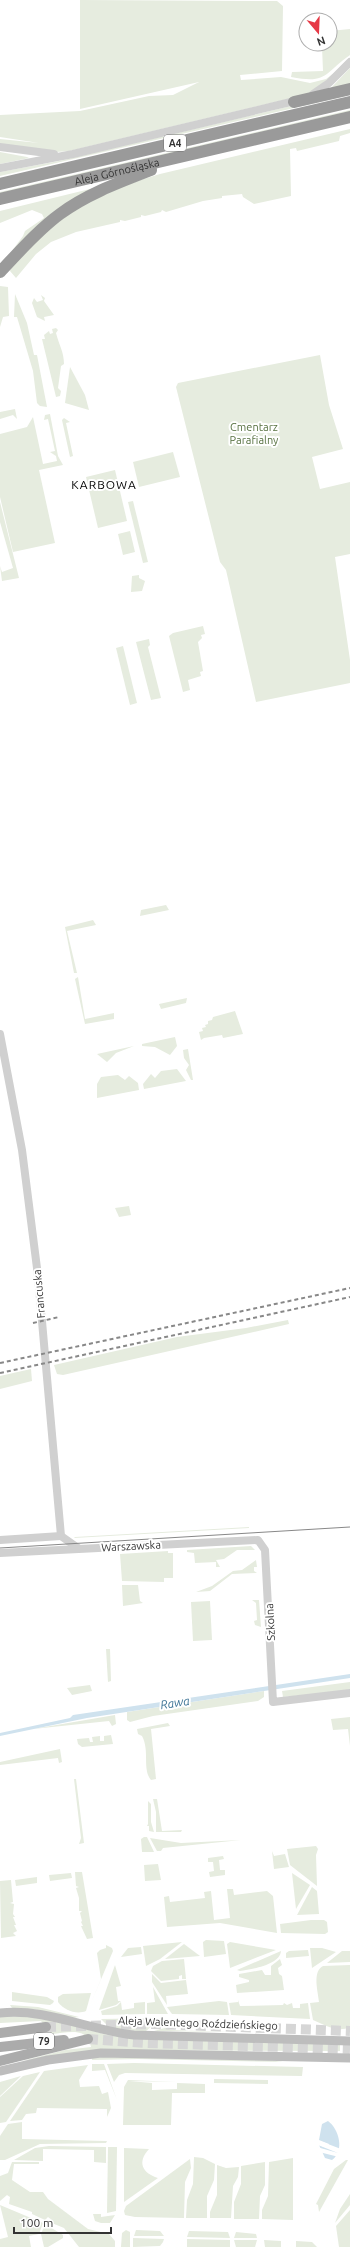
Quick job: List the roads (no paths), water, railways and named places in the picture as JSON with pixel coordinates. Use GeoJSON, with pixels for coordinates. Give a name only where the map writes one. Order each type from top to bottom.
{"type":"FeatureCollection","features":[{"type":"Feature","properties":{"kind":"highway"},"geometry":{"type":"LineString","coordinates":[[294,102],[350,89]]}},
{"type":"Feature","properties":{"kind":"highway","name":"Aleja Górnośląska"},"geometry":{"type":"LineString","coordinates":[[0,184],[350,102]]}},
{"type":"Feature","properties":{"kind":"highway","name":"Aleja Górnośląska"},"geometry":{"type":"LineString","coordinates":[[0,199],[350,117]]}},
{"type":"Feature","properties":{"kind":"highway"},"geometry":{"type":"LineString","coordinates":[[0,272],[40,230],[78,203],[122,181],[191,154]]}},
{"type":"Feature","properties":{"kind":"main road","name":"Aleja Walentego Roździeńskiego"},"geometry":{"type":"LineString","coordinates":[[0,2012],[37,2013],[109,2031],[134,2035],[350,2041]]}},
{"type":"Feature","properties":{"kind":"main road"},"geometry":{"type":"LineString","coordinates":[[0,2027],[24,2029]]}},
{"type":"Feature","properties":{"kind":"main road","name":"79"},"geometry":{"type":"LineString","coordinates":[[0,2033],[24,2029],[46,2028]]}},
{"type":"Feature","properties":{"kind":"main road","name":"79"},"geometry":{"type":"LineString","coordinates":[[0,2047],[44,2041],[88,2039],[0,2061]]}},
{"type":"Feature","properties":{"kind":"main road"},"geometry":{"type":"LineString","coordinates":[[0,2071],[48,2060],[101,2053],[350,2058]]}},
{"type":"Feature","properties":{"kind":"street"},"geometry":{"type":"LineString","coordinates":[[0,168],[73,154],[294,102],[322,89],[350,62]]}},
{"type":"Feature","properties":{"kind":"street"},"geometry":{"type":"LineString","coordinates":[[0,148],[35,153],[73,154]]}},
{"type":"Feature","properties":{"kind":"street","name":"Francuska"},"geometry":{"type":"LineString","coordinates":[[0,1034],[22,1150],[38,1276],[61,1536]]}},
{"type":"Feature","properties":{"kind":"street"},"geometry":{"type":"LineString","coordinates":[[0,1540],[61,1536],[78,1548]]}},
{"type":"Feature","properties":{"kind":"street","name":"Warszawska"},"geometry":{"type":"LineString","coordinates":[[0,1552],[255,1539],[261,1542]]}},
{"type":"Feature","properties":{"kind":"street","name":"Szkolna"},"geometry":{"type":"LineString","coordinates":[[261,1542],[265,1550],[273,1699],[350,1693]]}},
{"type":"Feature","properties":{"kind":"water","name":"Rawa"},"geometry":{"type":"Polygon","coordinates":[[[350,1674],[350,1678],[87,1718],[0,1736],[0,1733],[70,1718],[73,1715],[350,1674]]]}},
{"type":"Feature","properties":{"kind":"water"},"geometry":{"type":"Polygon","coordinates":[[[328,2121],[338,2134],[339,2140],[338,2151],[332,2160],[325,2158],[319,2145],[327,2148],[329,2144],[319,2140],[322,2124],[328,2121]]]}},
{"type":"Feature","properties":{"kind":"tunnel"},"geometry":{"type":"LineString","coordinates":[[46,2027],[153,2024],[350,2031]]}},
{"type":"Feature","properties":{"kind":"tunnel"},"geometry":{"type":"LineString","coordinates":[[88,2039],[147,2043],[350,2049]]}},
{"type":"Feature","properties":{"kind":"tram line"},"geometry":{"type":"LineString","coordinates":[[0,1548],[350,1527]]}},
{"type":"Feature","properties":{"kind":"railway"},"geometry":{"type":"LineString","coordinates":[[0,1363],[350,1288]]}},
{"type":"Feature","properties":{"kind":"railway"},"geometry":{"type":"LineString","coordinates":[[0,1373],[350,1297]]}},
{"type":"Feature","properties":{"kind":"railway"},"geometry":{"type":"LineString","coordinates":[[33,1323],[59,1317]]}},
{"type":"Feature","properties":{"kind":"district","name":"KARBOWA"},"geometry":{"type":"Point","coordinates":[104,485]}},
{"type":"Feature","properties":{"kind":"park label","name":"Cmentarz Parafialny"},"geometry":{"type":"Point","coordinates":[254,433]}}]}
